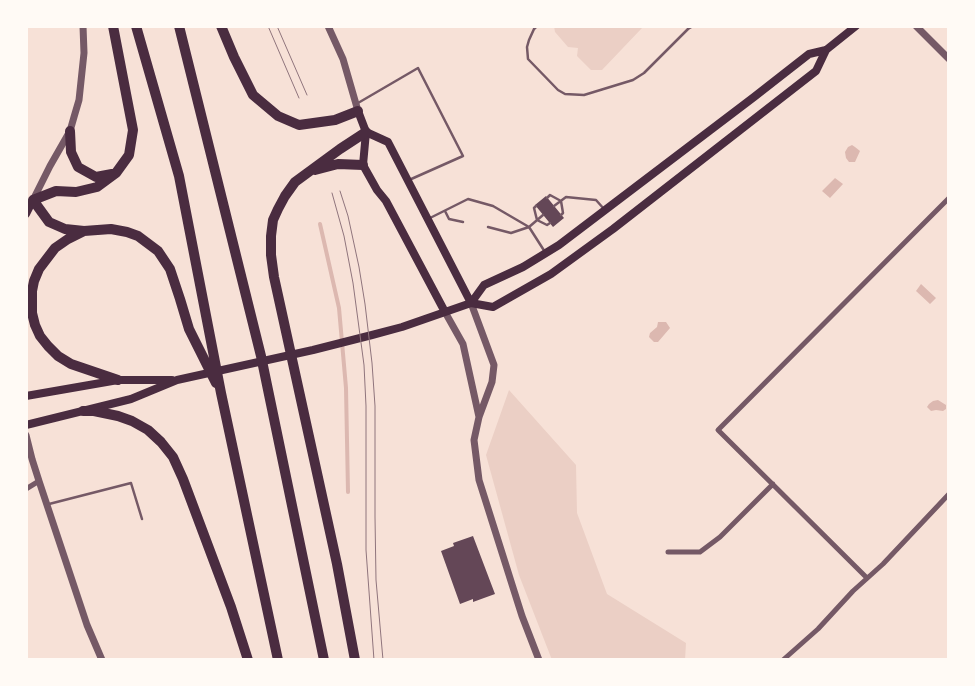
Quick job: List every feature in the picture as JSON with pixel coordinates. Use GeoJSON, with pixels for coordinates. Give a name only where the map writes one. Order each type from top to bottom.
{"type":"FeatureCollection","features":[{"type":"Feature","properties":{"kind":"highway"},"geometry":{"type":"LineString","coordinates":[[113,26],[133,130],[129,156],[116,173],[97,187],[76,192],[56,191],[33,200],[49,222],[64,229],[84,232],[111,229],[127,232],[138,236],[158,251],[170,269],[189,329],[221,393]]}},
{"type":"Feature","properties":{"kind":"highway"},"geometry":{"type":"LineString","coordinates":[[136,26],[179,176],[221,393],[278,660]]}},
{"type":"Feature","properties":{"kind":"highway"},"geometry":{"type":"LineString","coordinates":[[179,26],[261,356],[324,660]]}},
{"type":"Feature","properties":{"kind":"highway"},"geometry":{"type":"LineString","coordinates":[[221,26],[253,95],[278,116],[299,125],[335,120],[357,108]]}},
{"type":"Feature","properties":{"kind":"highway"},"geometry":{"type":"LineString","coordinates":[[70,131],[71,152],[78,167],[96,177],[116,173]]}},
{"type":"Feature","properties":{"kind":"highway"},"geometry":{"type":"LineString","coordinates":[[355,660],[337,564],[277,295],[271,256],[271,236],[273,220],[285,196],[295,182],[366,132]]}},
{"type":"Feature","properties":{"kind":"highway"},"geometry":{"type":"LineString","coordinates":[[312,171],[338,164],[363,165]]}},
{"type":"Feature","properties":{"kind":"highway"},"geometry":{"type":"LineString","coordinates":[[84,232],[68,239],[55,248],[39,269],[32,291],[32,312],[40,336],[58,356],[71,364],[118,380]]}},
{"type":"Feature","properties":{"kind":"highway"},"geometry":{"type":"LineString","coordinates":[[84,411],[94,411],[132,421],[148,430],[173,457],[231,607],[248,660]]}},
{"type":"Feature","properties":{"kind":"main road"},"geometry":{"type":"LineString","coordinates":[[366,132],[388,142],[471,302],[493,308],[570,261],[816,70],[826,50],[856,26]]}},
{"type":"Feature","properties":{"kind":"main road"},"geometry":{"type":"LineString","coordinates":[[26,425],[130,399],[177,380],[372,336],[471,302],[484,285],[523,267],[546,253],[809,54],[826,50]]}},
{"type":"Feature","properties":{"kind":"main road"},"geometry":{"type":"LineString","coordinates":[[357,108],[366,132],[363,165],[377,190],[386,201],[445,312]]}},
{"type":"Feature","properties":{"kind":"main road"},"geometry":{"type":"LineString","coordinates":[[26,214],[33,200]]}},
{"type":"Feature","properties":{"kind":"main road"},"geometry":{"type":"LineString","coordinates":[[26,396],[118,380],[177,380]]}},
{"type":"Feature","properties":{"kind":"street"},"geometry":{"type":"LineString","coordinates":[[33,200],[70,131],[79,100],[84,53],[83,26]]}},
{"type":"Feature","properties":{"kind":"street"},"geometry":{"type":"LineString","coordinates":[[328,26],[343,59],[357,108]]}},
{"type":"Feature","properties":{"kind":"street"},"geometry":{"type":"LineString","coordinates":[[916,26],[949,59]]}},
{"type":"Feature","properties":{"kind":"street"},"geometry":{"type":"LineString","coordinates":[[867,578],[718,430],[949,198]]}},
{"type":"Feature","properties":{"kind":"street"},"geometry":{"type":"LineString","coordinates":[[471,302],[494,365],[492,382],[479,417],[474,440],[478,480],[522,616],[539,660]]}},
{"type":"Feature","properties":{"kind":"street"},"geometry":{"type":"LineString","coordinates":[[445,312],[464,344],[479,417]]}},
{"type":"Feature","properties":{"kind":"street"},"geometry":{"type":"LineString","coordinates":[[26,435],[39,481],[87,625],[102,660]]}},
{"type":"Feature","properties":{"kind":"street"},"geometry":{"type":"LineString","coordinates":[[26,489],[39,481]]}},
{"type":"Feature","properties":{"kind":"street"},"geometry":{"type":"LineString","coordinates":[[668,552],[700,552],[720,537],[773,484]]}},
{"type":"Feature","properties":{"kind":"street"},"geometry":{"type":"LineString","coordinates":[[783,660],[818,629],[853,590],[883,564],[949,494]]}},
{"type":"Feature","properties":{"kind":"lane"},"geometry":{"type":"LineString","coordinates":[[537,26],[527,47],[528,58],[558,90],[566,94],[584,95],[633,80],[644,73],[693,26]]}},
{"type":"Feature","properties":{"kind":"lane"},"geometry":{"type":"LineString","coordinates":[[357,108],[418,68],[463,156],[408,181]]}},
{"type":"Feature","properties":{"kind":"lane"},"geometry":{"type":"LineString","coordinates":[[547,198],[550,195],[560,201],[563,213],[561,215]]}},
{"type":"Feature","properties":{"kind":"lane"},"geometry":{"type":"LineString","coordinates":[[554,206],[566,197],[596,200],[605,210]]}},
{"type":"Feature","properties":{"kind":"lane"},"geometry":{"type":"LineString","coordinates":[[428,219],[468,199],[493,206],[529,227],[546,253]]}},
{"type":"Feature","properties":{"kind":"lane"},"geometry":{"type":"LineString","coordinates":[[536,206],[534,208],[537,220],[547,225],[550,224]]}},
{"type":"Feature","properties":{"kind":"lane"},"geometry":{"type":"LineString","coordinates":[[445,210],[450,219],[463,222]]}},
{"type":"Feature","properties":{"kind":"lane"},"geometry":{"type":"LineString","coordinates":[[488,227],[511,233],[529,227],[543,215]]}},
{"type":"Feature","properties":{"kind":"lane"},"geometry":{"type":"LineString","coordinates":[[47,504],[131,482],[142,519]]}},
{"type":"Feature","properties":{"kind":"shaded area"},"geometry":{"type":"Polygon","coordinates":[[[554,26],[642,26],[642,28],[602,70],[591,70],[577,56],[578,48],[568,47],[555,32],[554,26]]]}},
{"type":"Feature","properties":{"kind":"shaded area"},"geometry":{"type":"Polygon","coordinates":[[[852,145],[860,151],[855,162],[849,162],[845,152],[852,145]]]}},
{"type":"Feature","properties":{"kind":"shaded area"},"geometry":{"type":"Polygon","coordinates":[[[835,178],[843,184],[830,198],[822,191],[835,178]]]}},
{"type":"Feature","properties":{"kind":"shaded area"},"geometry":{"type":"Polygon","coordinates":[[[921,284],[936,298],[930,304],[916,291],[921,284]]]}},
{"type":"Feature","properties":{"kind":"shaded area"},"geometry":{"type":"Polygon","coordinates":[[[658,322],[666,322],[670,328],[658,342],[654,342],[649,337],[650,333],[657,327],[658,322]]]}},
{"type":"Feature","properties":{"kind":"shaded area"},"geometry":{"type":"Polygon","coordinates":[[[509,390],[576,465],[577,513],[607,594],[686,643],[685,660],[552,660],[519,575],[486,455],[509,390]]]}},
{"type":"Feature","properties":{"kind":"shaded area"},"geometry":{"type":"Polygon","coordinates":[[[938,400],[946,405],[946,409],[943,411],[931,411],[927,407],[933,401],[938,400]]]}},
{"type":"Feature","properties":{"kind":"building"},"geometry":{"type":"Polygon","coordinates":[[[546,196],[564,218],[553,227],[535,205],[546,196]]]}},
{"type":"Feature","properties":{"kind":"building"},"geometry":{"type":"Polygon","coordinates":[[[473,536],[495,594],[473,602],[473,599],[460,604],[441,551],[454,546],[453,543],[473,536]]]}},
{"type":"Feature","properties":{"kind":"waterway"},"geometry":{"type":"LineString","coordinates":[[320,224],[339,308],[346,388],[348,492]]}},
{"type":"Feature","properties":{"kind":"tram line"},"geometry":{"type":"LineString","coordinates":[[268,26],[299,98]]}},
{"type":"Feature","properties":{"kind":"tram line"},"geometry":{"type":"LineString","coordinates":[[277,26],[307,95]]}},
{"type":"Feature","properties":{"kind":"tram line"},"geometry":{"type":"LineString","coordinates":[[340,191],[348,216],[359,267],[372,363],[375,406],[376,580],[383,660]]}},
{"type":"Feature","properties":{"kind":"tram line"},"geometry":{"type":"LineString","coordinates":[[332,193],[344,236],[353,283],[364,365],[366,406],[366,550],[374,660]]}}]}
